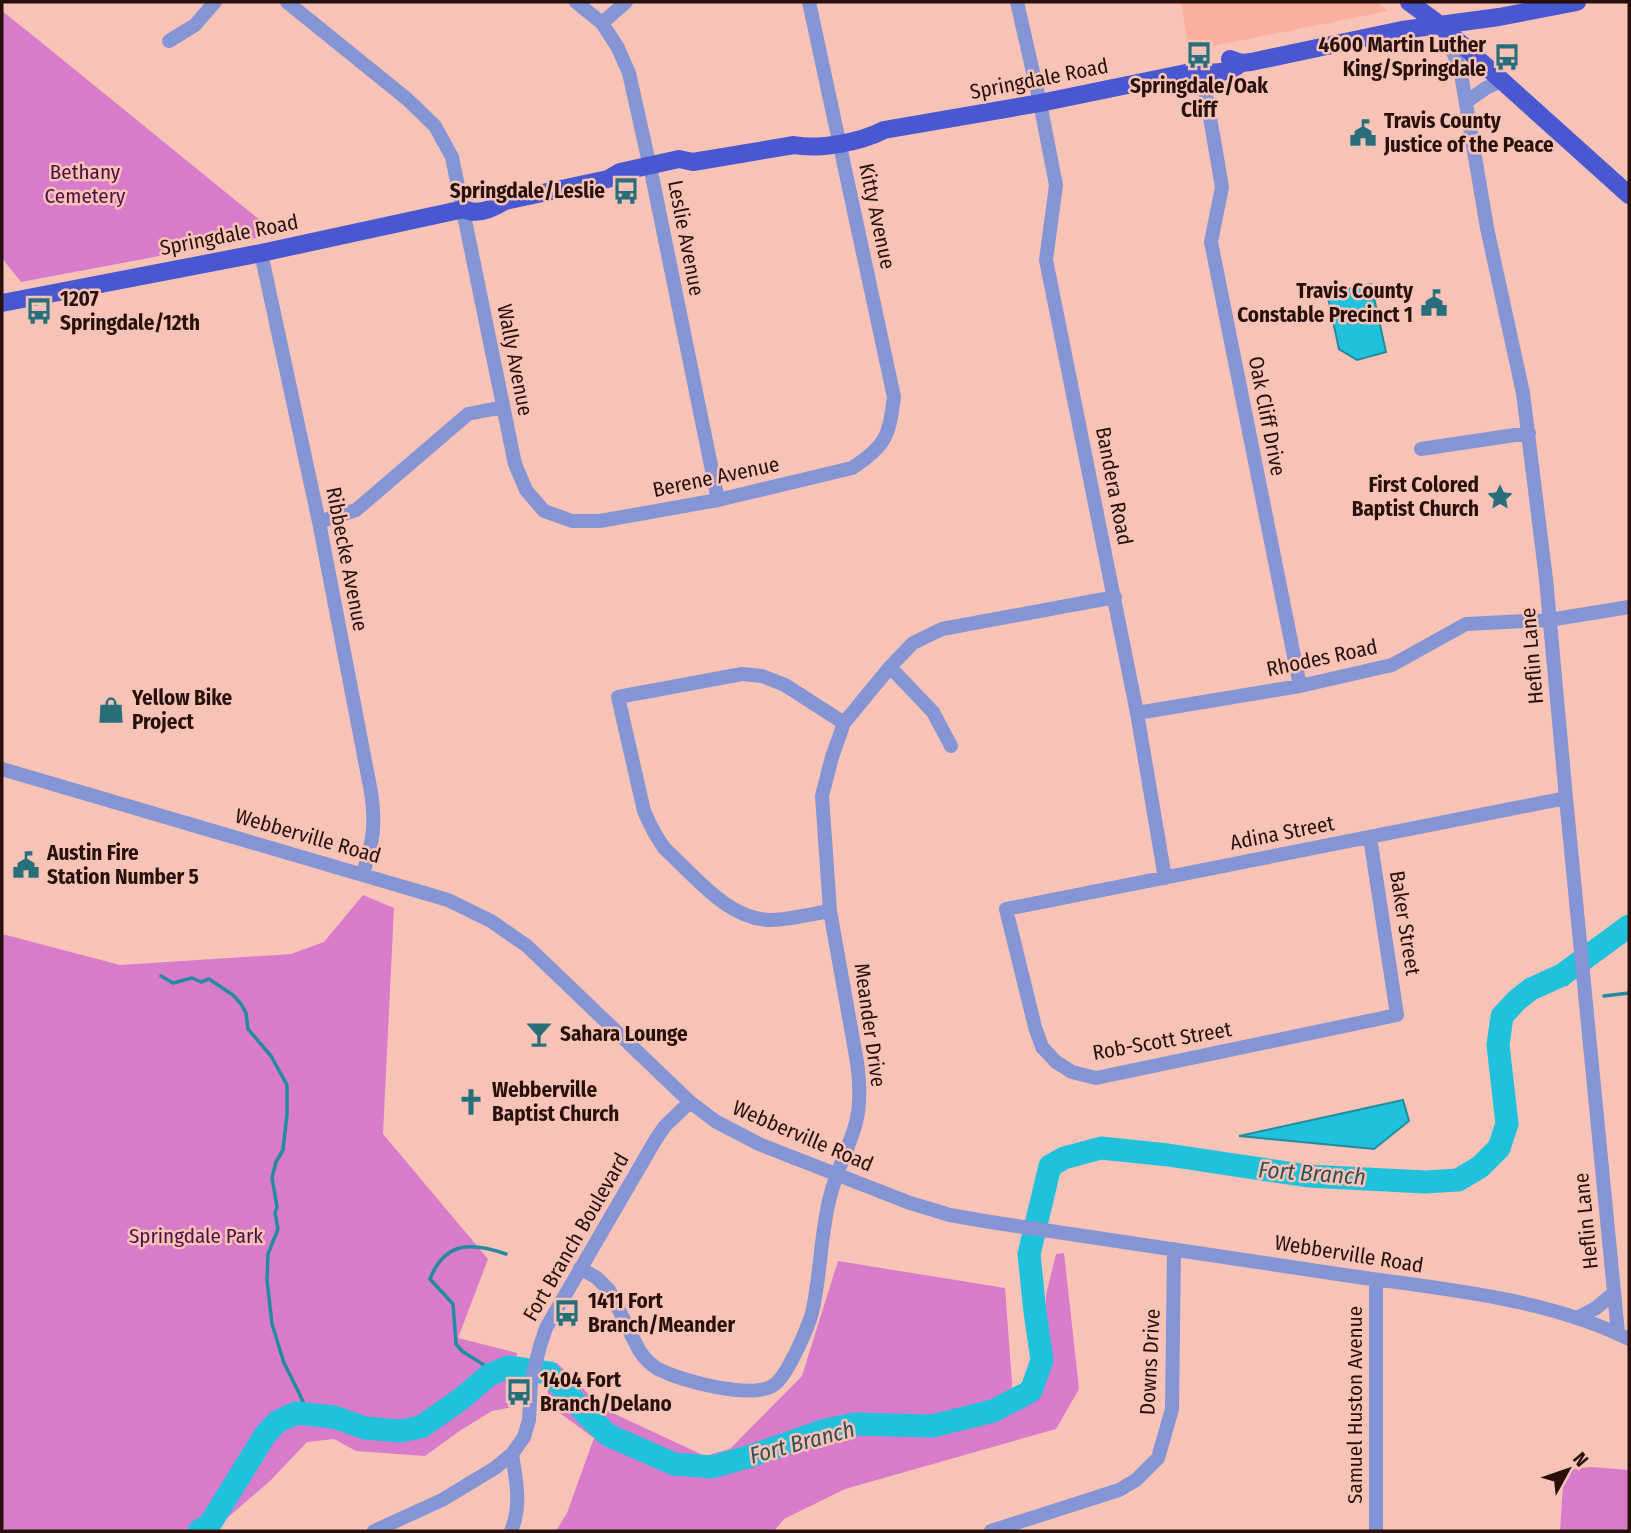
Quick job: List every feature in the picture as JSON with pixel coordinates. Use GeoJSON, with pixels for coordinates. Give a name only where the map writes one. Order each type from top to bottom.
{"type":"FeatureCollection","features":[{"type":"Feature","properties":{"kind":"main road"},"geometry":{"type":"LineString","coordinates":[[1409,2],[1440,25],[1629,195]]}},
{"type":"Feature","properties":{"kind":"main road","name":"Springdale Road"},"geometry":{"type":"LineString","coordinates":[[2,303],[261,253],[464,209],[468,203],[492,198],[505,201],[608,179],[621,182],[651,171],[681,170],[693,162],[794,145],[807,148],[839,138],[870,138],[884,130],[1202,71],[1212,74],[1233,70],[1241,63],[1402,30],[1499,17],[1577,2]]}},
{"type":"Feature","properties":{"kind":"street"},"geometry":{"type":"LineString","coordinates":[[169,41],[195,25],[215,2]]}},
{"type":"Feature","properties":{"kind":"street","name":"Wally Avenue"},"geometry":{"type":"LineString","coordinates":[[287,2],[407,99],[435,126],[452,157],[515,464],[526,490],[544,511]]}},
{"type":"Feature","properties":{"kind":"street","name":"Leslie Avenue"},"geometry":{"type":"LineString","coordinates":[[576,2],[603,23],[629,73],[718,500]]}},
{"type":"Feature","properties":{"kind":"street"},"geometry":{"type":"LineString","coordinates":[[603,23],[626,2]]}},
{"type":"Feature","properties":{"kind":"street","name":"Kitty Avenue"},"geometry":{"type":"LineString","coordinates":[[809,2],[894,397],[891,422],[885,439]]}},
{"type":"Feature","properties":{"kind":"street","name":"Bandera Road"},"geometry":{"type":"LineString","coordinates":[[1017,2],[1056,185],[1046,260],[1115,597],[1165,878]]}},
{"type":"Feature","properties":{"kind":"street","name":"Heflin Lane"},"geometry":{"type":"LineString","coordinates":[[1440,25],[1460,68],[1487,228],[1524,393],[1549,620],[1614,1293],[1624,1336]]}},
{"type":"Feature","properties":{"kind":"street","name":"Oak Cliff Drive"},"geometry":{"type":"LineString","coordinates":[[1202,71],[1222,187],[1211,242],[1300,686]]}},
{"type":"Feature","properties":{"kind":"street"},"geometry":{"type":"LineString","coordinates":[[1466,103],[1501,81]]}},
{"type":"Feature","properties":{"kind":"street","name":"Ribbecke Avenue"},"geometry":{"type":"LineString","coordinates":[[261,253],[319,522],[373,810],[373,839],[363,874]]}},
{"type":"Feature","properties":{"kind":"street"},"geometry":{"type":"LineString","coordinates":[[319,522],[356,510],[468,414],[503,407]]}},
{"type":"Feature","properties":{"kind":"street"},"geometry":{"type":"LineString","coordinates":[[1421,449],[1529,433]]}},
{"type":"Feature","properties":{"kind":"street","name":"Berene Avenue"},"geometry":{"type":"LineString","coordinates":[[544,511],[572,521],[600,521],[718,500],[852,468],[871,455],[885,439]]}},
{"type":"Feature","properties":{"kind":"street","name":"Meander Drive"},"geometry":{"type":"LineString","coordinates":[[580,1269],[597,1278],[609,1290],[639,1350],[657,1368],[708,1386],[725,1389],[766,1389],[784,1373],[807,1328],[815,1300],[825,1220],[836,1175],[855,1126],[858,1110],[859,1078],[830,911],[822,796],[844,723],[913,643],[942,629],[1115,597]]}},
{"type":"Feature","properties":{"kind":"street","name":"Rhodes Road"},"geometry":{"type":"LineString","coordinates":[[1137,713],[1300,686],[1392,665],[1466,624],[1549,620],[1629,607]]}},
{"type":"Feature","properties":{"kind":"street"},"geometry":{"type":"LineString","coordinates":[[890,667],[933,712],[951,746]]}},
{"type":"Feature","properties":{"kind":"street"},"geometry":{"type":"LineString","coordinates":[[830,911],[772,920],[747,916],[726,905],[666,849],[653,831],[645,811],[618,697],[742,674],[762,676],[785,685],[844,723]]}},
{"type":"Feature","properties":{"kind":"street","name":"Webberville Road"},"geometry":{"type":"LineString","coordinates":[[2,769],[363,874],[470,909],[509,932],[545,962],[690,1102],[715,1121],[759,1144],[911,1203],[950,1215],[1529,1304],[1624,1336]]}},
{"type":"Feature","properties":{"kind":"street","name":"Adina Street"},"geometry":{"type":"LineString","coordinates":[[1006,909],[1566,798]]}},
{"type":"Feature","properties":{"kind":"street","name":"Baker Street"},"geometry":{"type":"LineString","coordinates":[[1370,837],[1397,1015]]}},
{"type":"Feature","properties":{"kind":"street","name":"Rob-Scott Street"},"geometry":{"type":"LineString","coordinates":[[1006,909],[1042,1047],[1056,1062],[1084,1075],[1096,1078],[1116,1075],[1397,1015]]}},
{"type":"Feature","properties":{"kind":"street","name":"Fort Branch Boulevard"},"geometry":{"type":"LineString","coordinates":[[374,1531],[442,1500],[495,1468],[512,1454],[527,1429],[531,1382],[546,1328],[656,1139],[665,1126],[690,1102]]}},
{"type":"Feature","properties":{"kind":"street","name":"Downs Drive"},"geometry":{"type":"LineString","coordinates":[[991,1531],[1119,1490],[1136,1480],[1158,1458],[1172,1409],[1174,1250]]}},
{"type":"Feature","properties":{"kind":"street","name":"Samuel Huston Avenue"},"geometry":{"type":"LineString","coordinates":[[1376,1280],[1376,1531]]}},
{"type":"Feature","properties":{"kind":"street","name":"Heflin Lane"},"geometry":{"type":"LineString","coordinates":[[1577,1318],[1596,1308],[1614,1293]]}},
{"type":"Feature","properties":{"kind":"street"},"geometry":{"type":"LineString","coordinates":[[511,1531],[519,1493],[512,1454]]}},
{"type":"Feature","properties":{"kind":"shaded area"},"geometry":{"type":"Polygon","coordinates":[[[1181,2],[1377,2],[1388,11],[1189,51],[1181,2]]]}},
{"type":"Feature","properties":{"kind":"green space","name":"Bethany Cemetery"},"geometry":{"type":"Polygon","coordinates":[[[2,11],[277,234],[21,282],[2,258],[2,11]]]}},
{"type":"Feature","properties":{"kind":"green space","name":"Springdale Park"},"geometry":{"type":"Polygon","coordinates":[[[363,895],[394,908],[383,1134],[488,1259],[458,1338],[517,1353],[512,1407],[492,1411],[425,1456],[356,1451],[334,1439],[307,1442],[270,1481],[212,1531],[2,1531],[2,934],[120,965],[291,954],[324,942],[363,895]]]}},
{"type":"Feature","properties":{"kind":"green space"},"geometry":{"type":"Polygon","coordinates":[[[1064,1253],[1079,1389],[1056,1429],[845,1489],[784,1519],[774,1531],[556,1531],[567,1513],[594,1438],[546,1403],[552,1362],[557,1363],[604,1409],[705,1456],[730,1449],[802,1376],[838,1261],[1005,1288],[1012,1383],[1010,1409],[1035,1395],[1046,1364],[1046,1295],[1056,1254],[1064,1253]]]}},
{"type":"Feature","properties":{"kind":"green space"},"geometry":{"type":"Polygon","coordinates":[[[1592,1467],[1629,1470],[1629,1531],[1560,1531],[1564,1470],[1592,1467]]]}},
{"type":"Feature","properties":{"kind":"water"},"geometry":{"type":"Polygon","coordinates":[[[1371,284],[1386,352],[1357,360],[1339,349],[1327,293],[1371,284]]]}},
{"type":"Feature","properties":{"kind":"water"},"geometry":{"type":"Polygon","coordinates":[[[1403,1100],[1409,1121],[1374,1149],[1239,1136],[1403,1100]]]}},
{"type":"Feature","properties":{"kind":"waterway","name":"Fort Branch"},"geometry":{"type":"LineString","coordinates":[[199,1531],[210,1524],[265,1435],[277,1422],[296,1413],[334,1417],[365,1428],[400,1431],[421,1427],[489,1375],[508,1367],[549,1373],[608,1435],[674,1464],[712,1467],[822,1431],[854,1424],[932,1426],[993,1411],[1031,1391],[1042,1360],[1029,1254],[1050,1166],[1064,1158],[1101,1148],[1308,1176],[1425,1182],[1458,1180],[1480,1167],[1499,1148],[1507,1124],[1498,1045],[1502,1016],[1531,989],[1562,975],[1629,926]]}},
{"type":"Feature","properties":{"kind":"waterway"},"geometry":{"type":"LineString","coordinates":[[161,976],[173,983],[192,978],[201,982],[209,979],[233,995],[246,1013],[248,1029],[271,1056],[287,1085],[283,1150],[276,1162],[272,1178],[278,1229],[268,1254],[267,1280],[272,1324],[284,1363],[308,1414]]}},
{"type":"Feature","properties":{"kind":"waterway"},"geometry":{"type":"LineString","coordinates":[[1552,980],[1567,984]]}},
{"type":"Feature","properties":{"kind":"waterway"},"geometry":{"type":"LineString","coordinates":[[1604,996],[1629,993]]}},
{"type":"Feature","properties":{"kind":"waterway"},"geometry":{"type":"LineString","coordinates":[[495,1372],[462,1351],[456,1344],[453,1304],[430,1279],[443,1257],[461,1248],[482,1248],[506,1254]]}},
{"type":"Feature","properties":{"kind":"place","name":"Springdale/Oak Cliff"},"geometry":{"type":"Point","coordinates":[1199,55]}},
{"type":"Feature","properties":{"kind":"place","name":"4600 Martin Luther King/Springdale"},"geometry":{"type":"Point","coordinates":[1507,57]}},
{"type":"Feature","properties":{"kind":"place","name":"Travis County Justice of the Peace"},"geometry":{"type":"Point","coordinates":[1363,133]}},
{"type":"Feature","properties":{"kind":"place","name":"Springdale/Leslie"},"geometry":{"type":"Point","coordinates":[626,191]}},
{"type":"Feature","properties":{"kind":"place","name":"Travis County Constable Precinct 1"},"geometry":{"type":"Point","coordinates":[1434,303]}},
{"type":"Feature","properties":{"kind":"place","name":"1207 Springdale/12th"},"geometry":{"type":"Point","coordinates":[39,311]}},
{"type":"Feature","properties":{"kind":"place","name":"First Colored Baptist Church"},"geometry":{"type":"Point","coordinates":[1500,497]}},
{"type":"Feature","properties":{"kind":"place","name":"Yellow Bike Project"},"geometry":{"type":"Point","coordinates":[111,710]}},
{"type":"Feature","properties":{"kind":"place","name":"Austin Fire Station Number 5"},"geometry":{"type":"Point","coordinates":[26,865]}},
{"type":"Feature","properties":{"kind":"place","name":"Sahara Lounge"},"geometry":{"type":"Point","coordinates":[539,1034]}},
{"type":"Feature","properties":{"kind":"place","name":"Webberville Baptist Church"},"geometry":{"type":"Point","coordinates":[471,1102]}},
{"type":"Feature","properties":{"kind":"place","name":"1411 Fort Branch/Meander"},"geometry":{"type":"Point","coordinates":[567,1313]}},
{"type":"Feature","properties":{"kind":"place","name":"1404 Fort Branch/Delano"},"geometry":{"type":"Point","coordinates":[519,1392]}}]}
